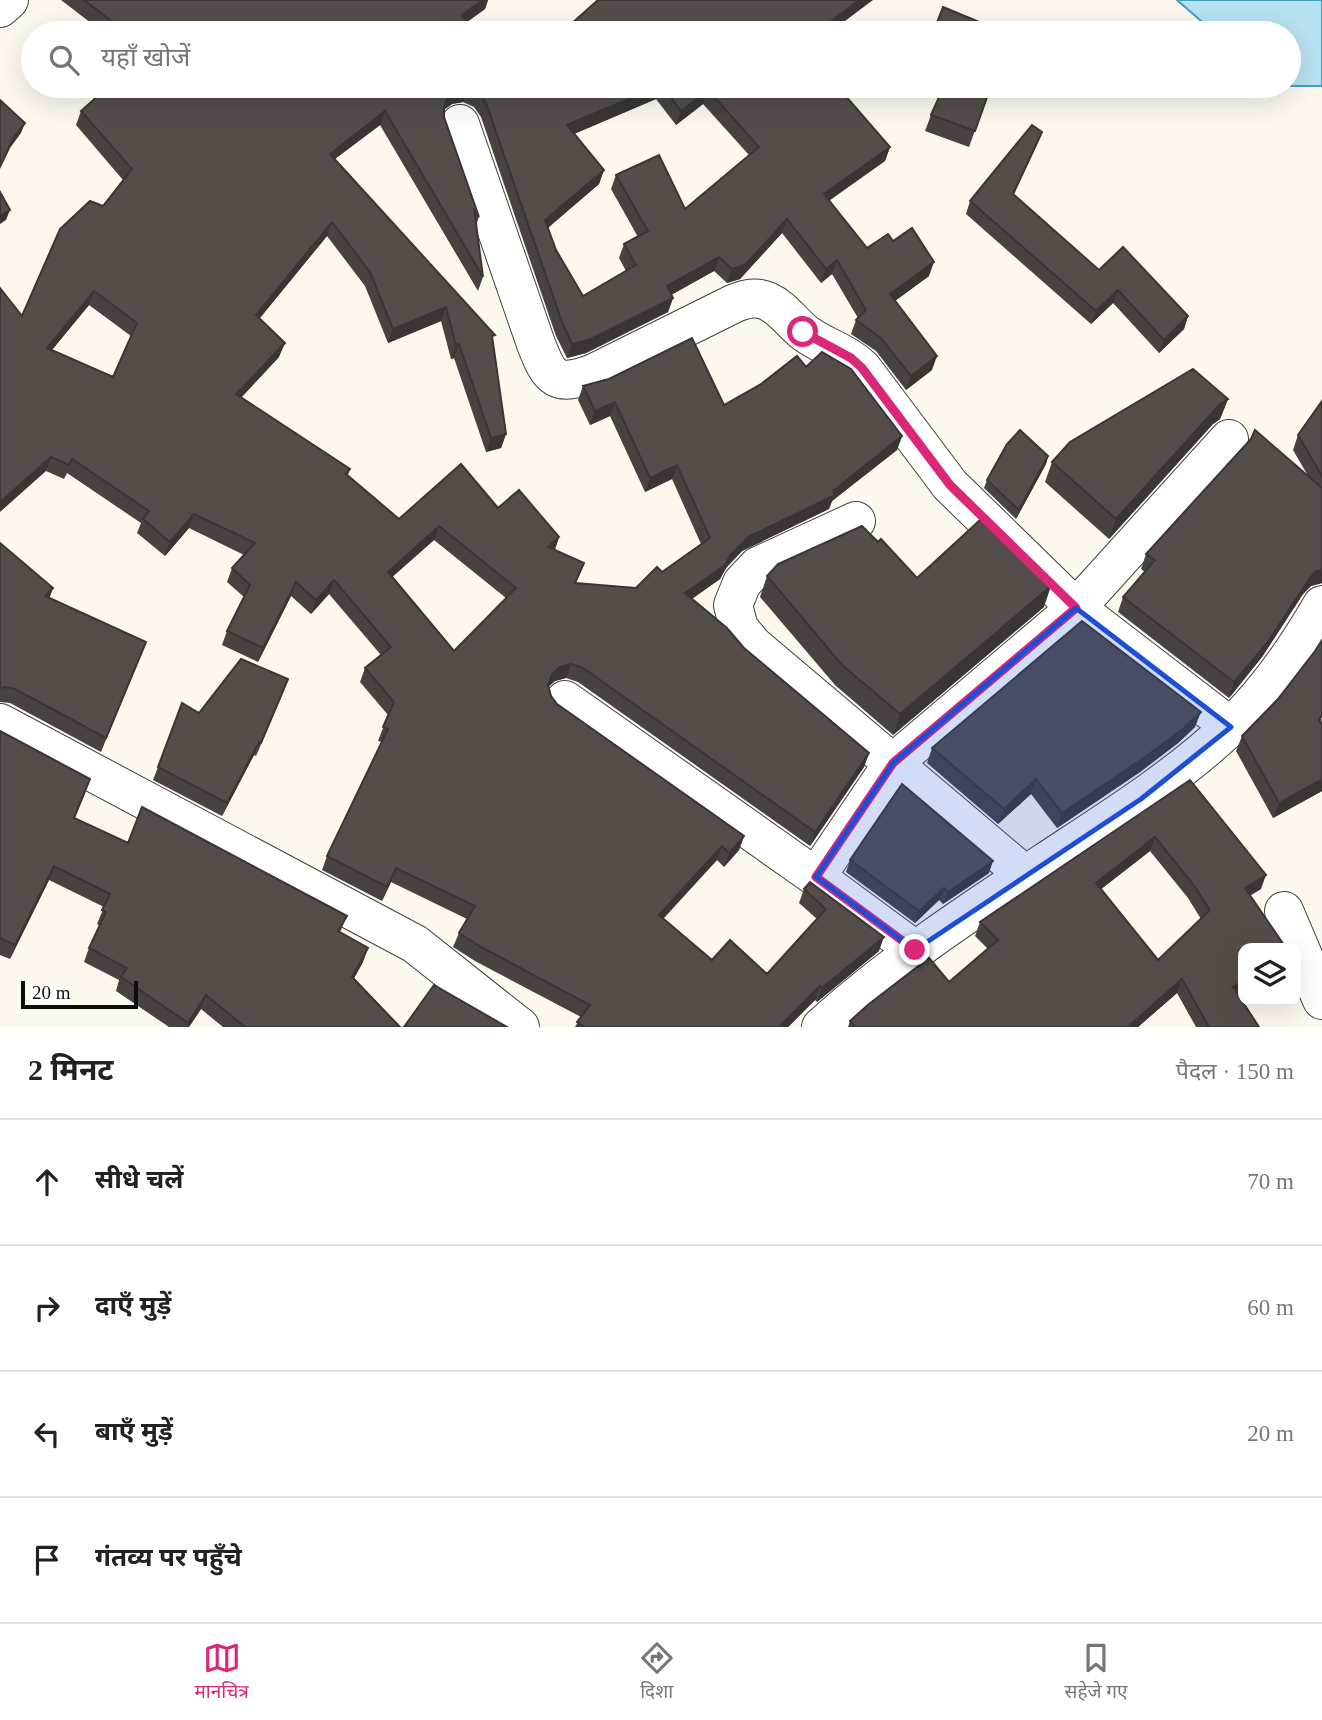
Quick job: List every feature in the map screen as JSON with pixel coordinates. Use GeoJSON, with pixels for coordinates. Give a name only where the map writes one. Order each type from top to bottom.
{"type":"FeatureCollection","features":[{"type":"Feature","properties":{"kind":"street"},"geometry":{"type":"LineString","coordinates":[[0,8],[9,0]]}},
{"type":"Feature","properties":{"kind":"street"},"geometry":{"type":"LineString","coordinates":[[460,124],[536,344],[545,368],[555,378],[573,381],[735,303],[750,298],[765,300],[779,308],[803,332],[851,358],[862,368],[950,485],[1076,608],[1231,727]]}},
{"type":"Feature","properties":{"kind":"street"},"geometry":{"type":"LineString","coordinates":[[816,877],[893,763],[1076,608],[1229,439]]}},
{"type":"Feature","properties":{"kind":"street"},"geometry":{"type":"LineString","coordinates":[[856,521],[758,566],[742,583],[733,605],[739,628],[753,645],[1025,875]]}},
{"type":"Feature","properties":{"kind":"street"},"geometry":{"type":"LineString","coordinates":[[821,1027],[915,950],[1141,799],[1190,762],[1231,727],[1294,653],[1322,605]]}},
{"type":"Feature","properties":{"kind":"street"},"geometry":{"type":"LineString","coordinates":[[565,700],[915,950]]}},
{"type":"Feature","properties":{"kind":"street"},"geometry":{"type":"LineString","coordinates":[[0,723],[415,944],[520,1027]]}},
{"type":"Feature","properties":{"kind":"street"},"geometry":{"type":"LineString","coordinates":[[1284,911],[1322,1000]]}},
{"type":"Feature","properties":{"kind":"highlighted area"},"geometry":{"type":"Polygon","coordinates":[[[1076,608],[1231,727],[1141,799],[915,950],[816,877],[893,763],[1076,608]]]}},
{"type":"Feature","properties":{"kind":"water"},"geometry":{"type":"Polygon","coordinates":[[[1177,0],[1322,0],[1322,86],[1301,86],[1301,21],[1201,21],[1177,0]]]}},
{"type":"Feature","properties":{"kind":"building"},"geometry":{"type":"Polygon","coordinates":[[[84,0],[483,0],[462,15],[467,21],[111,21],[84,0]]]}},
{"type":"Feature","properties":{"kind":"building"},"geometry":{"type":"Polygon","coordinates":[[[598,0],[859,0],[832,21],[574,21],[598,0]]]}},
{"type":"Feature","properties":{"kind":"building"},"geometry":{"type":"Polygon","coordinates":[[[943,7],[977,21],[938,21],[943,7]]]}},
{"type":"Feature","properties":{"kind":"building"},"geometry":{"type":"Polygon","coordinates":[[[96,98],[447,98],[444,117],[479,217],[474,208],[483,277],[385,111],[330,154],[495,335],[492,336],[506,434],[491,438],[459,344],[456,345],[446,307],[393,329],[370,272],[332,222],[256,315],[285,343],[236,394],[350,469],[346,474],[399,519],[461,464],[498,508],[519,490],[559,537],[548,547],[584,563],[575,583],[636,588],[657,567],[662,572],[710,538],[677,465],[650,478],[615,402],[595,411],[583,386],[609,379],[692,338],[724,405],[761,384],[797,356],[806,367],[822,352],[851,369],[902,436],[833,491],[835,495],[748,537],[731,554],[725,565],[685,593],[727,628],[744,648],[869,753],[815,832],[583,668],[571,664],[560,667],[552,674],[548,685],[557,704],[744,836],[729,853],[722,846],[659,915],[712,960],[730,940],[767,974],[826,909],[804,889],[810,882],[884,937],[822,988],[820,986],[779,1027],[584,1027],[577,1022],[590,1005],[459,933],[475,906],[396,868],[387,887],[327,856],[388,729],[383,727],[394,702],[365,668],[391,647],[334,580],[316,600],[296,582],[263,648],[227,631],[250,585],[232,568],[255,543],[194,514],[170,542],[143,519],[149,511],[72,459],[69,465],[51,457],[0,502],[0,288],[22,316],[60,229],[90,201],[103,206],[132,169],[81,111],[96,98]],[[94,291],[47,348],[113,377],[137,323],[94,291]],[[439,526],[388,572],[454,651],[516,588],[439,526]]]}},
{"type":"Feature","properties":{"kind":"building"},"geometry":{"type":"Polygon","coordinates":[[[482,98],[631,98],[567,125],[604,170],[545,220],[556,250],[583,296],[636,265],[624,244],[648,231],[616,175],[659,155],[685,209],[759,147],[715,98],[847,98],[890,147],[824,194],[867,248],[888,234],[893,241],[912,228],[934,262],[890,294],[937,356],[911,376],[881,338],[856,320],[866,310],[837,260],[826,269],[787,219],[745,265],[732,269],[719,257],[667,286],[673,298],[591,339],[572,344],[482,98]]]}},
{"type":"Feature","properties":{"kind":"building"},"geometry":{"type":"Polygon","coordinates":[[[671,98],[698,98],[681,111],[671,98]]]}},
{"type":"Feature","properties":{"kind":"building"},"geometry":{"type":"Polygon","coordinates":[[[939,98],[987,98],[975,131],[931,115],[939,98]]]}},
{"type":"Feature","properties":{"kind":"building"},"geometry":{"type":"Polygon","coordinates":[[[0,100],[25,123],[14,137],[0,166],[0,100]]]}},
{"type":"Feature","properties":{"kind":"building"},"geometry":{"type":"Polygon","coordinates":[[[1032,125],[1042,132],[1013,194],[1099,270],[1123,247],[1188,316],[1164,340],[1118,290],[1096,311],[970,201],[1032,125]]]}},
{"type":"Feature","properties":{"kind":"building"},"geometry":{"type":"Polygon","coordinates":[[[0,192],[10,210],[0,216],[0,192]]]}},
{"type":"Feature","properties":{"kind":"building"},"geometry":{"type":"Polygon","coordinates":[[[1193,369],[1228,399],[1220,404],[1116,519],[1052,462],[1070,442],[1193,369]]]}},
{"type":"Feature","properties":{"kind":"building"},"geometry":{"type":"Polygon","coordinates":[[[1322,401],[1322,476],[1298,435],[1322,401]]]}},
{"type":"Feature","properties":{"kind":"building"},"geometry":{"type":"Polygon","coordinates":[[[1020,430],[1048,456],[1019,510],[987,480],[1007,444],[1020,430]]]}},
{"type":"Feature","properties":{"kind":"building"},"geometry":{"type":"Polygon","coordinates":[[[1255,430],[1322,488],[1322,570],[1316,571],[1309,579],[1268,642],[1234,682],[1123,597],[1155,560],[1146,554],[1251,439],[1255,430]]]}},
{"type":"Feature","properties":{"kind":"building"},"geometry":{"type":"Polygon","coordinates":[[[981,519],[1051,586],[900,714],[842,665],[767,576],[778,564],[862,526],[878,542],[881,539],[917,578],[981,519]]]}},
{"type":"Feature","properties":{"kind":"building"},"geometry":{"type":"Polygon","coordinates":[[[0,543],[53,588],[45,596],[146,642],[106,738],[15,689],[0,688],[0,543]]]}},
{"type":"Feature","properties":{"kind":"building"},"geometry":{"type":"Polygon","coordinates":[[[1082,621],[1201,712],[1145,757],[1062,813],[1036,779],[1004,809],[932,748],[1082,621]]]}},
{"type":"Feature","properties":{"kind":"building"},"geometry":{"type":"Polygon","coordinates":[[[1322,640],[1322,715],[1319,720],[1322,725],[1322,779],[1279,803],[1242,736],[1278,699],[1322,640]]]}},
{"type":"Feature","properties":{"kind":"building"},"geometry":{"type":"Polygon","coordinates":[[[241,659],[288,679],[261,743],[259,742],[227,803],[158,767],[182,703],[199,713],[241,659]]]}},
{"type":"Feature","properties":{"kind":"building"},"geometry":{"type":"Polygon","coordinates":[[[0,731],[90,779],[74,818],[128,843],[142,807],[347,916],[338,931],[368,948],[352,977],[400,1027],[245,1027],[206,995],[188,1023],[121,977],[127,968],[89,948],[106,912],[102,910],[110,894],[54,866],[15,945],[0,938],[0,731]]]}},
{"type":"Feature","properties":{"kind":"building"},"geometry":{"type":"Polygon","coordinates":[[[1190,780],[1266,875],[1245,888],[1283,943],[1238,943],[1238,984],[1233,987],[1238,995],[1238,1006],[1245,1006],[1259,1027],[1209,1027],[1182,979],[1129,1027],[855,1027],[850,1021],[929,958],[949,982],[998,940],[980,922],[1190,780]],[[1155,837],[1096,883],[1158,960],[1210,910],[1155,837]]]}},
{"type":"Feature","properties":{"kind":"building"},"geometry":{"type":"Polygon","coordinates":[[[902,784],[993,861],[948,892],[944,888],[919,911],[850,860],[902,784]]]}},
{"type":"Feature","properties":{"kind":"building"},"geometry":{"type":"Polygon","coordinates":[[[434,985],[507,1027],[404,1027],[434,985]]]}},
{"type":"Feature","properties":{"kind":"route"},"geometry":{"type":"LineString","coordinates":[[803,332],[851,358],[862,368],[950,485],[1076,608],[893,763],[816,877],[915,950]]}}]}
